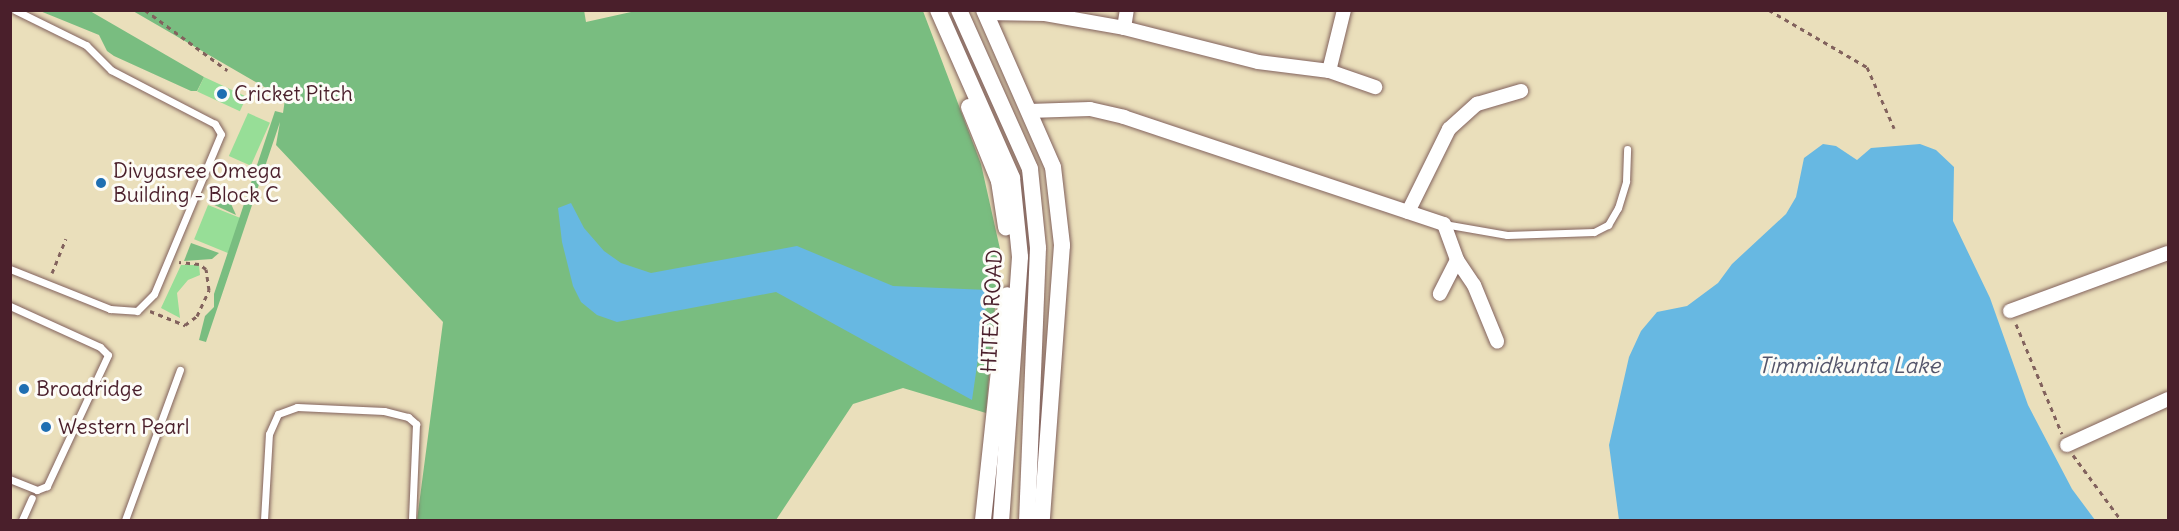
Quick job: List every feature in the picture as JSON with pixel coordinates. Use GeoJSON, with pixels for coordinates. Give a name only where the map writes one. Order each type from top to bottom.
{"type":"FeatureCollection","features":[{"type":"Feature","properties":{"kind":"street","name":"HITEX ROAD"},"geometry":{"type":"LineString","coordinates":[[930,10],[999,180],[1011,257],[983,520]]}},
{"type":"Feature","properties":{"kind":"street","name":"HITEX ROAD"},"geometry":{"type":"LineString","coordinates":[[938,10],[1012,178],[1020,256],[1001,520]]}},
{"type":"Feature","properties":{"kind":"street","name":"HITEX ROAD"},"geometry":{"type":"LineString","coordinates":[[959,10],[1030,169],[1038,248],[1027,520]]}},
{"type":"Feature","properties":{"kind":"street"},"geometry":{"type":"LineString","coordinates":[[1124,28],[1127,10]]}},
{"type":"Feature","properties":{"kind":"street"},"geometry":{"type":"LineString","coordinates":[[1329,71],[1344,10]]}},
{"type":"Feature","properties":{"kind":"street"},"geometry":{"type":"LineString","coordinates":[[1042,520],[1062,245],[1053,167],[984,12],[1045,14],[1124,28],[1258,62],[1329,71],[1375,87]]}},
{"type":"Feature","properties":{"kind":"street"},"geometry":{"type":"LineString","coordinates":[[1408,212],[1449,129],[1478,104],[1521,91]]}},
{"type":"Feature","properties":{"kind":"street"},"geometry":{"type":"LineString","coordinates":[[1029,111],[1090,109],[1124,117],[1444,224],[1457,260],[1474,285],[1497,341]]}},
{"type":"Feature","properties":{"kind":"street"},"geometry":{"type":"LineString","coordinates":[[2010,311],[2169,253]]}},
{"type":"Feature","properties":{"kind":"street"},"geometry":{"type":"LineString","coordinates":[[1440,294],[1457,260]]}},
{"type":"Feature","properties":{"kind":"street"},"geometry":{"type":"LineString","coordinates":[[2067,445],[2169,399]]}},
{"type":"Feature","properties":{"kind":"lane"},"geometry":{"type":"LineString","coordinates":[[10,269],[110,309],[126,312],[144,307],[169,259],[221,140],[220,129],[111,70],[86,45],[15,10]]}},
{"type":"Feature","properties":{"kind":"lane"},"geometry":{"type":"LineString","coordinates":[[1444,224],[1507,235],[1594,232],[1608,225],[1618,208],[1626,181],[1627,150]]}},
{"type":"Feature","properties":{"kind":"lane"},"geometry":{"type":"LineString","coordinates":[[10,306],[100,347],[108,355],[47,486],[37,490],[10,479]]}},
{"type":"Feature","properties":{"kind":"lane"},"geometry":{"type":"LineString","coordinates":[[125,520],[180,370]]}},
{"type":"Feature","properties":{"kind":"lane"},"geometry":{"type":"LineString","coordinates":[[264,520],[268,434],[279,414],[297,407],[384,411],[408,417],[416,424],[412,520]]}},
{"type":"Feature","properties":{"kind":"lane"},"geometry":{"type":"LineString","coordinates":[[22,520],[32,498]]}},
{"type":"Feature","properties":{"kind":"path"},"geometry":{"type":"LineString","coordinates":[[145,10],[227,70]]}},
{"type":"Feature","properties":{"kind":"path"},"geometry":{"type":"LineString","coordinates":[[1769,10],[1867,67],[1894,128]]}},
{"type":"Feature","properties":{"kind":"path"},"geometry":{"type":"LineString","coordinates":[[58,262],[66,239]]}},
{"type":"Feature","properties":{"kind":"path"},"geometry":{"type":"LineString","coordinates":[[144,307],[165,319],[185,325],[197,316],[210,290],[206,270],[199,264],[169,259]]}},
{"type":"Feature","properties":{"kind":"path"},"geometry":{"type":"LineString","coordinates":[[2010,311],[2067,445],[2095,490],[2121,520]]}},
{"type":"Feature","properties":{"kind":"green space"},"geometry":{"type":"Polygon","coordinates":[[[584,10],[586,22],[640,10],[923,11],[981,164],[1000,249],[986,413],[903,388],[853,404],[776,520],[417,520],[443,322],[276,145],[280,122],[206,342],[199,340],[205,316],[214,307],[214,294],[275,111],[283,113],[285,99],[133,11],[584,10]]]}},
{"type":"Feature","properties":{"kind":"green space"},"geometry":{"type":"Polygon","coordinates":[[[40,11],[90,11],[204,77],[197,91],[191,91],[114,56],[107,51],[99,35],[40,11]]]}},
{"type":"Feature","properties":{"kind":"green space","name":"Cricket Pitch"},"geometry":{"type":"Polygon","coordinates":[[[204,77],[247,97],[240,111],[197,92],[204,77]]]}},
{"type":"Feature","properties":{"kind":"green space"},"geometry":{"type":"Polygon","coordinates":[[[248,113],[270,123],[251,166],[229,156],[248,113]]]}},
{"type":"Feature","properties":{"kind":"green space"},"geometry":{"type":"Polygon","coordinates":[[[216,187],[228,197],[236,215],[210,203],[216,187]]]}},
{"type":"Feature","properties":{"kind":"green space"},"geometry":{"type":"Polygon","coordinates":[[[208,205],[242,219],[228,253],[194,239],[208,205]]]}},
{"type":"Feature","properties":{"kind":"green space"},"geometry":{"type":"Polygon","coordinates":[[[191,243],[219,253],[212,259],[184,261],[191,243]]]}},
{"type":"Feature","properties":{"kind":"green space"},"geometry":{"type":"Polygon","coordinates":[[[181,265],[199,265],[200,275],[188,280],[177,293],[180,318],[161,308],[181,265]]]}},
{"type":"Feature","properties":{"kind":"water","name":"Timmidkunta Lake"},"geometry":{"type":"Polygon","coordinates":[[[1823,144],[1836,146],[1857,160],[1871,148],[1920,144],[1936,150],[1954,167],[1953,221],[1990,298],[2028,405],[2072,489],[2095,520],[1619,520],[1609,445],[1629,357],[1641,331],[1657,312],[1687,306],[1718,283],[1732,264],[1786,214],[1796,197],[1804,158],[1823,144]]]}},
{"type":"Feature","properties":{"kind":"water"},"geometry":{"type":"Polygon","coordinates":[[[571,203],[584,228],[604,251],[621,263],[651,273],[797,246],[893,286],[988,290],[972,400],[776,292],[617,322],[597,315],[581,302],[573,286],[562,242],[558,208],[571,203]]]}},
{"type":"Feature","properties":{"kind":"place","name":"Cricket Pitch"},"geometry":{"type":"Point","coordinates":[222,94]}},
{"type":"Feature","properties":{"kind":"place","name":"Divyasree Omega Building - Block C"},"geometry":{"type":"Point","coordinates":[101,183]}},
{"type":"Feature","properties":{"kind":"place","name":"Broadridge"},"geometry":{"type":"Point","coordinates":[24,389]}},
{"type":"Feature","properties":{"kind":"place","name":"Western Pearl"},"geometry":{"type":"Point","coordinates":[46,427]}}]}
